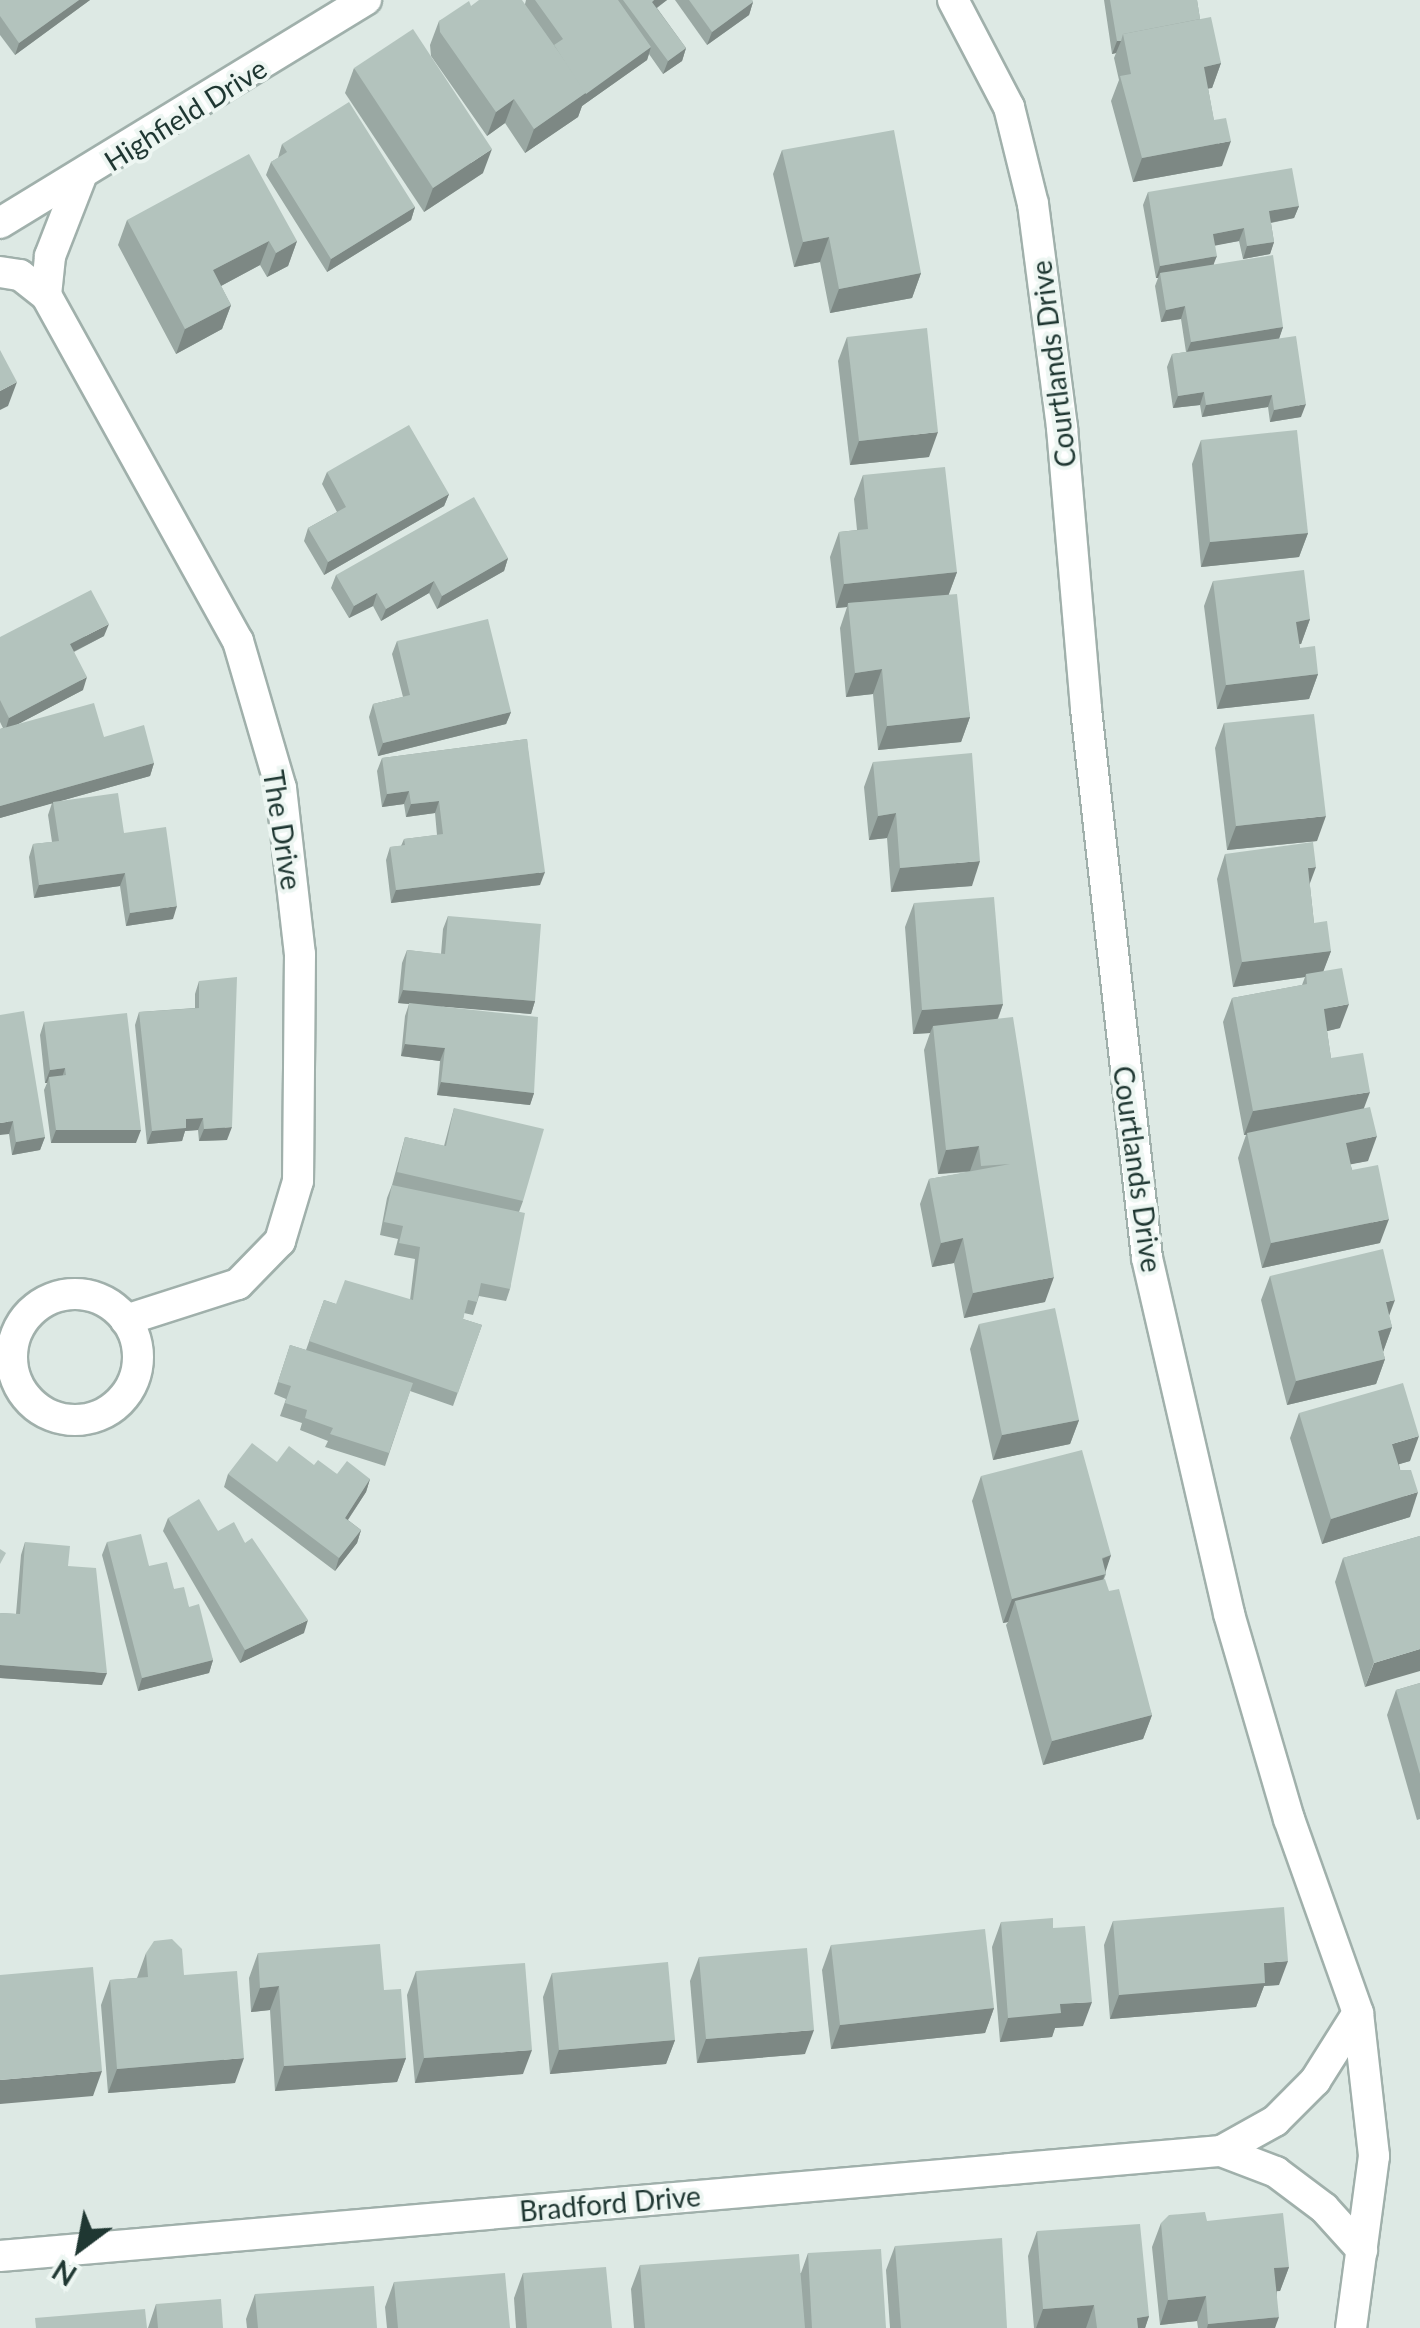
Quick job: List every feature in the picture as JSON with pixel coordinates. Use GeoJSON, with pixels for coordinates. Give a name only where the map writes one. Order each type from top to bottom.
{"type":"FeatureCollection","features":[{"type":"Feature","properties":{"kind":"street","name":"Highfield Drive"},"geometry":{"type":"LineString","coordinates":[[0,223],[80,179],[366,0]]}},
{"type":"Feature","properties":{"kind":"street","name":"Courtlands Drive"},"geometry":{"type":"LineString","coordinates":[[953,0],[1008,107],[1033,204],[1148,1258],[1230,1614],[1289,1819],[1358,2013],[1374,2156],[1350,2328]]}},
{"type":"Feature","properties":{"kind":"street"},"geometry":{"type":"LineString","coordinates":[[46,295],[50,256],[80,179]]}},
{"type":"Feature","properties":{"kind":"street"},"geometry":{"type":"LineString","coordinates":[[0,272],[20,275],[46,295]]}},
{"type":"Feature","properties":{"kind":"street","name":"The Drive"},"geometry":{"type":"LineString","coordinates":[[46,295],[238,641],[281,788],[300,954],[298,1182],[280,1240],[238,1284],[126,1320]]}},
{"type":"Feature","properties":{"kind":"street"},"geometry":{"type":"LineString","coordinates":[[74,1294],[112,1306],[126,1320],[138,1362],[120,1401],[92,1417],[60,1419],[24,1395],[11,1358],[22,1320],[37,1306],[74,1294]]}},
{"type":"Feature","properties":{"kind":"street","name":"Bradford Drive"},"geometry":{"type":"LineString","coordinates":[[0,2256],[1221,2151],[1275,2121],[1315,2082],[1358,2013]]}},
{"type":"Feature","properties":{"kind":"street","name":"Bradford Drive"},"geometry":{"type":"LineString","coordinates":[[1221,2151],[1276,2172],[1324,2208],[1362,2250]]}},
{"type":"Feature","properties":{"kind":"building"},"geometry":{"type":"Polygon","coordinates":[[[0,0],[79,0],[19,43],[0,16],[0,0]]]}},
{"type":"Feature","properties":{"kind":"building"},"geometry":{"type":"Polygon","coordinates":[[[479,0],[522,0],[587,92],[534,129],[514,99],[496,112],[440,32],[439,21],[469,1],[471,6],[479,0]]]}},
{"type":"Feature","properties":{"kind":"building"},"geometry":{"type":"Polygon","coordinates":[[[535,0],[618,0],[651,47],[586,94],[554,45],[563,39],[535,0]]]}},
{"type":"Feature","properties":{"kind":"building"},"geometry":{"type":"Polygon","coordinates":[[[623,0],[654,0],[686,48],[668,61],[623,0]]]}},
{"type":"Feature","properties":{"kind":"building"},"geometry":{"type":"Polygon","coordinates":[[[689,0],[752,0],[753,2],[712,32],[689,0]]]}},
{"type":"Feature","properties":{"kind":"building"},"geometry":{"type":"Polygon","coordinates":[[[1110,0],[1197,0],[1200,19],[1123,34],[1121,41],[1117,41],[1110,0]]]}},
{"type":"Feature","properties":{"kind":"building"},"geometry":{"type":"Polygon","coordinates":[[[1211,17],[1221,63],[1204,67],[1214,120],[1226,118],[1231,141],[1142,158],[1120,76],[1131,74],[1123,34],[1211,17]]]}},
{"type":"Feature","properties":{"kind":"building"},"geometry":{"type":"Polygon","coordinates":[[[413,29],[492,149],[433,188],[354,68],[413,29]]]}},
{"type":"Feature","properties":{"kind":"building"},"geometry":{"type":"Polygon","coordinates":[[[349,102],[415,207],[331,259],[271,162],[287,152],[282,144],[349,102]]]}},
{"type":"Feature","properties":{"kind":"building"},"geometry":{"type":"Polygon","coordinates":[[[894,130],[921,273],[839,289],[829,237],[803,242],[782,150],[894,130]]]}},
{"type":"Feature","properties":{"kind":"building"},"geometry":{"type":"Polygon","coordinates":[[[249,154],[297,241],[276,253],[269,241],[213,270],[231,305],[185,329],[127,220],[249,154]]]}},
{"type":"Feature","properties":{"kind":"building"},"geometry":{"type":"Polygon","coordinates":[[[1292,168],[1299,206],[1269,211],[1274,242],[1247,246],[1244,228],[1213,234],[1217,256],[1160,266],[1148,192],[1292,168]]]}},
{"type":"Feature","properties":{"kind":"building"},"geometry":{"type":"Polygon","coordinates":[[[1273,255],[1283,327],[1191,342],[1185,306],[1166,310],[1160,273],[1273,255]]]}},
{"type":"Feature","properties":{"kind":"building"},"geometry":{"type":"Polygon","coordinates":[[[927,328],[938,432],[859,441],[847,337],[927,328]]]}},
{"type":"Feature","properties":{"kind":"building"},"geometry":{"type":"Polygon","coordinates":[[[1296,336],[1306,404],[1274,410],[1272,395],[1206,405],[1204,392],[1178,396],[1172,354],[1296,336]]]}},
{"type":"Feature","properties":{"kind":"building"},"geometry":{"type":"Polygon","coordinates":[[[0,350],[17,382],[0,391],[0,350]]]}},
{"type":"Feature","properties":{"kind":"building"},"geometry":{"type":"Polygon","coordinates":[[[409,425],[449,494],[328,562],[308,528],[346,507],[327,472],[409,425]]]}},
{"type":"Feature","properties":{"kind":"building"},"geometry":{"type":"Polygon","coordinates":[[[1297,430],[1308,533],[1210,542],[1201,440],[1297,430]]]}},
{"type":"Feature","properties":{"kind":"building"},"geometry":{"type":"Polygon","coordinates":[[[945,467],[957,572],[844,584],[839,532],[868,529],[863,475],[945,467]]]}},
{"type":"Feature","properties":{"kind":"building"},"geometry":{"type":"Polygon","coordinates":[[[474,497],[508,558],[442,596],[434,581],[386,609],[377,593],[354,606],[336,575],[474,497]]]}},
{"type":"Feature","properties":{"kind":"building"},"geometry":{"type":"Polygon","coordinates":[[[1304,570],[1310,619],[1296,622],[1300,648],[1315,646],[1318,674],[1226,685],[1213,581],[1304,570]]]}},
{"type":"Feature","properties":{"kind":"building"},"geometry":{"type":"Polygon","coordinates":[[[91,590],[109,624],[70,644],[87,677],[9,718],[0,700],[0,637],[91,590]]]}},
{"type":"Feature","properties":{"kind":"building"},"geometry":{"type":"Polygon","coordinates":[[[957,594],[970,717],[887,726],[882,669],[855,673],[848,603],[957,594]]]}},
{"type":"Feature","properties":{"kind":"building"},"geometry":{"type":"Polygon","coordinates":[[[488,619],[511,712],[383,743],[373,704],[410,695],[397,641],[488,619]]]}},
{"type":"Feature","properties":{"kind":"building"},"geometry":{"type":"Polygon","coordinates":[[[94,703],[104,737],[144,725],[154,763],[0,806],[0,729],[94,703]]]}},
{"type":"Feature","properties":{"kind":"building"},"geometry":{"type":"Polygon","coordinates":[[[1314,714],[1326,816],[1236,826],[1224,723],[1314,714]]]}},
{"type":"Feature","properties":{"kind":"building"},"geometry":{"type":"Polygon","coordinates":[[[527,739],[545,872],[396,890],[390,847],[405,845],[404,839],[443,834],[439,801],[411,804],[409,791],[387,794],[382,758],[527,739]]]}},
{"type":"Feature","properties":{"kind":"building"},"geometry":{"type":"Polygon","coordinates":[[[972,753],[980,861],[900,868],[896,813],[878,816],[873,762],[972,753]]]}},
{"type":"Feature","properties":{"kind":"building"},"geometry":{"type":"Polygon","coordinates":[[[118,793],[124,833],[166,827],[177,906],[130,913],[125,873],[39,885],[33,844],[59,841],[53,802],[118,793]]]}},
{"type":"Feature","properties":{"kind":"building"},"geometry":{"type":"Polygon","coordinates":[[[1313,842],[1316,867],[1308,868],[1314,923],[1327,921],[1331,951],[1242,962],[1225,854],[1313,842]]]}},
{"type":"Feature","properties":{"kind":"building"},"geometry":{"type":"Polygon","coordinates":[[[994,897],[1003,1004],[922,1010],[914,903],[994,897]]]}},
{"type":"Feature","properties":{"kind":"building"},"geometry":{"type":"Polygon","coordinates":[[[448,916],[541,924],[535,1001],[403,990],[407,950],[445,954],[448,916]]]}},
{"type":"Feature","properties":{"kind":"building"},"geometry":{"type":"Polygon","coordinates":[[[1342,968],[1349,1004],[1324,1009],[1331,1058],[1363,1053],[1370,1092],[1253,1111],[1232,998],[1307,984],[1306,974],[1342,968]]]}},
{"type":"Feature","properties":{"kind":"building"},"geometry":{"type":"Polygon","coordinates":[[[237,977],[232,1127],[204,1129],[203,1118],[186,1119],[186,1128],[152,1131],[139,1012],[199,1008],[199,981],[237,977]]]}},
{"type":"Feature","properties":{"kind":"building"},"geometry":{"type":"Polygon","coordinates":[[[409,1003],[538,1017],[534,1093],[441,1082],[445,1048],[405,1044],[409,1003]]]}},
{"type":"Feature","properties":{"kind":"building"},"geometry":{"type":"Polygon","coordinates":[[[24,1011],[45,1137],[16,1142],[13,1121],[0,1123],[0,1015],[24,1011]]]}},
{"type":"Feature","properties":{"kind":"building"},"geometry":{"type":"Polygon","coordinates":[[[127,1013],[141,1130],[56,1130],[49,1077],[66,1075],[65,1068],[50,1070],[44,1022],[127,1013]]]}},
{"type":"Feature","properties":{"kind":"building"},"geometry":{"type":"Polygon","coordinates":[[[1013,1017],[1054,1277],[973,1293],[963,1238],[941,1243],[929,1179],[1010,1164],[981,1166],[979,1146],[946,1150],[933,1026],[1013,1017]]]}},
{"type":"Feature","properties":{"kind":"building"},"geometry":{"type":"Polygon","coordinates":[[[1370,1107],[1377,1136],[1346,1143],[1352,1170],[1378,1165],[1389,1219],[1271,1243],[1247,1133],[1370,1107]]]}},
{"type":"Feature","properties":{"kind":"building"},"geometry":{"type":"Polygon","coordinates":[[[454,1108],[544,1129],[523,1201],[397,1172],[405,1137],[446,1146],[454,1108]]]}},
{"type":"Feature","properties":{"kind":"building"},"geometry":{"type":"Polygon","coordinates":[[[392,1185],[525,1213],[510,1289],[481,1283],[477,1302],[468,1300],[463,1319],[482,1325],[458,1393],[309,1341],[324,1300],[336,1304],[345,1280],[413,1300],[420,1247],[399,1243],[403,1226],[384,1222],[392,1185]]]}},
{"type":"Feature","properties":{"kind":"building"},"geometry":{"type":"Polygon","coordinates":[[[1383,1249],[1395,1300],[1386,1302],[1392,1327],[1378,1331],[1385,1359],[1296,1381],[1270,1276],[1383,1249]]]}},
{"type":"Feature","properties":{"kind":"building"},"geometry":{"type":"Polygon","coordinates":[[[1055,1308],[1079,1420],[1002,1435],[979,1324],[1055,1308]]]}},
{"type":"Feature","properties":{"kind":"building"},"geometry":{"type":"Polygon","coordinates":[[[290,1345],[413,1383],[389,1453],[330,1434],[333,1428],[305,1418],[307,1410],[285,1403],[291,1386],[278,1382],[290,1345]]]}},
{"type":"Feature","properties":{"kind":"building"},"geometry":{"type":"Polygon","coordinates":[[[1403,1383],[1419,1436],[1392,1444],[1400,1470],[1411,1470],[1418,1492],[1331,1519],[1299,1413],[1403,1383]]]}},
{"type":"Feature","properties":{"kind":"building"},"geometry":{"type":"Polygon","coordinates":[[[252,1443],[277,1462],[289,1446],[314,1465],[318,1460],[337,1474],[347,1461],[370,1479],[345,1518],[361,1530],[339,1558],[228,1474],[252,1443]]]}},
{"type":"Feature","properties":{"kind":"building"},"geometry":{"type":"Polygon","coordinates":[[[1082,1450],[1111,1555],[1102,1558],[1106,1574],[1012,1599],[981,1476],[1082,1450]]]}},
{"type":"Feature","properties":{"kind":"building"},"geometry":{"type":"Polygon","coordinates":[[[199,1499],[218,1531],[234,1522],[245,1543],[252,1538],[308,1620],[245,1650],[168,1518],[199,1499]]]}},
{"type":"Feature","properties":{"kind":"building"},"geometry":{"type":"Polygon","coordinates":[[[141,1534],[149,1566],[167,1562],[174,1589],[184,1587],[189,1607],[199,1604],[213,1660],[142,1678],[107,1542],[141,1534]]]}},
{"type":"Feature","properties":{"kind":"building"},"geometry":{"type":"Polygon","coordinates":[[[1420,1536],[1420,1649],[1374,1663],[1343,1558],[1420,1536]]]}},
{"type":"Feature","properties":{"kind":"building"},"geometry":{"type":"Polygon","coordinates":[[[25,1542],[70,1546],[68,1566],[96,1568],[107,1673],[0,1665],[0,1613],[20,1614],[25,1542]]]}},
{"type":"Feature","properties":{"kind":"building"},"geometry":{"type":"Polygon","coordinates":[[[1105,1579],[1109,1591],[1119,1589],[1152,1715],[1052,1741],[1015,1601],[1105,1579]]]}},
{"type":"Feature","properties":{"kind":"building"},"geometry":{"type":"Polygon","coordinates":[[[1420,1683],[1420,1774],[1396,1690],[1420,1683]]]}},
{"type":"Feature","properties":{"kind":"building"},"geometry":{"type":"Polygon","coordinates":[[[1284,1907],[1288,1961],[1264,1963],[1265,1983],[1119,1995],[1113,1921],[1284,1907]]]}},
{"type":"Feature","properties":{"kind":"building"},"geometry":{"type":"Polygon","coordinates":[[[1053,1918],[1053,1928],[1085,1926],[1092,2002],[1060,2004],[1061,2013],[1008,2018],[1001,1922],[1053,1918]]]}},
{"type":"Feature","properties":{"kind":"building"},"geometry":{"type":"Polygon","coordinates":[[[985,1929],[994,2008],[840,2025],[831,1945],[985,1929]]]}},
{"type":"Feature","properties":{"kind":"building"},"geometry":{"type":"Polygon","coordinates":[[[172,1939],[182,1949],[184,1975],[237,1971],[244,2058],[117,2069],[110,1980],[148,1977],[146,1953],[154,1941],[172,1939]]]}},
{"type":"Feature","properties":{"kind":"building"},"geometry":{"type":"Polygon","coordinates":[[[380,1944],[384,1990],[401,1989],[406,2058],[284,2066],[279,1986],[260,1988],[258,1953],[380,1944]]]}},
{"type":"Feature","properties":{"kind":"building"},"geometry":{"type":"Polygon","coordinates":[[[807,1948],[814,2030],[706,2039],[699,1957],[807,1948]]]}},
{"type":"Feature","properties":{"kind":"building"},"geometry":{"type":"Polygon","coordinates":[[[668,1962],[675,2040],[559,2050],[552,1973],[668,1962]]]}},
{"type":"Feature","properties":{"kind":"building"},"geometry":{"type":"Polygon","coordinates":[[[525,1963],[532,2050],[424,2058],[416,1971],[525,1963]]]}},
{"type":"Feature","properties":{"kind":"building"},"geometry":{"type":"Polygon","coordinates":[[[93,1967],[102,2071],[0,2080],[0,1975],[93,1967]]]}},
{"type":"Feature","properties":{"kind":"building"},"geometry":{"type":"Polygon","coordinates":[[[1205,2212],[1207,2221],[1283,2213],[1289,2267],[1274,2268],[1279,2317],[1208,2324],[1206,2296],[1168,2300],[1161,2223],[1169,2215],[1205,2212]]]}},
{"type":"Feature","properties":{"kind":"building"},"geometry":{"type":"Polygon","coordinates":[[[1140,2224],[1149,2316],[1137,2318],[1138,2328],[1097,2328],[1094,2305],[1043,2309],[1037,2231],[1140,2224]]]}},
{"type":"Feature","properties":{"kind":"building"},"geometry":{"type":"Polygon","coordinates":[[[1002,2238],[1007,2328],[901,2328],[895,2246],[1002,2238]]]}},
{"type":"Feature","properties":{"kind":"building"},"geometry":{"type":"Polygon","coordinates":[[[881,2249],[886,2328],[812,2328],[808,2253],[881,2249]]]}},
{"type":"Feature","properties":{"kind":"building"},"geometry":{"type":"Polygon","coordinates":[[[799,2254],[805,2328],[645,2328],[640,2265],[799,2254]]]}},
{"type":"Feature","properties":{"kind":"building"},"geometry":{"type":"Polygon","coordinates":[[[606,2267],[612,2328],[527,2328],[523,2273],[606,2267]]]}},
{"type":"Feature","properties":{"kind":"building"},"geometry":{"type":"Polygon","coordinates":[[[505,2273],[510,2328],[398,2328],[394,2282],[505,2273]]]}},
{"type":"Feature","properties":{"kind":"building"},"geometry":{"type":"Polygon","coordinates":[[[374,2286],[377,2328],[258,2328],[255,2294],[374,2286]]]}},
{"type":"Feature","properties":{"kind":"building"},"geometry":{"type":"Polygon","coordinates":[[[221,2299],[223,2328],[158,2328],[156,2304],[221,2299]]]}},
{"type":"Feature","properties":{"kind":"building"},"geometry":{"type":"Polygon","coordinates":[[[145,2309],[147,2328],[36,2328],[35,2318],[145,2309]]]}}]}
